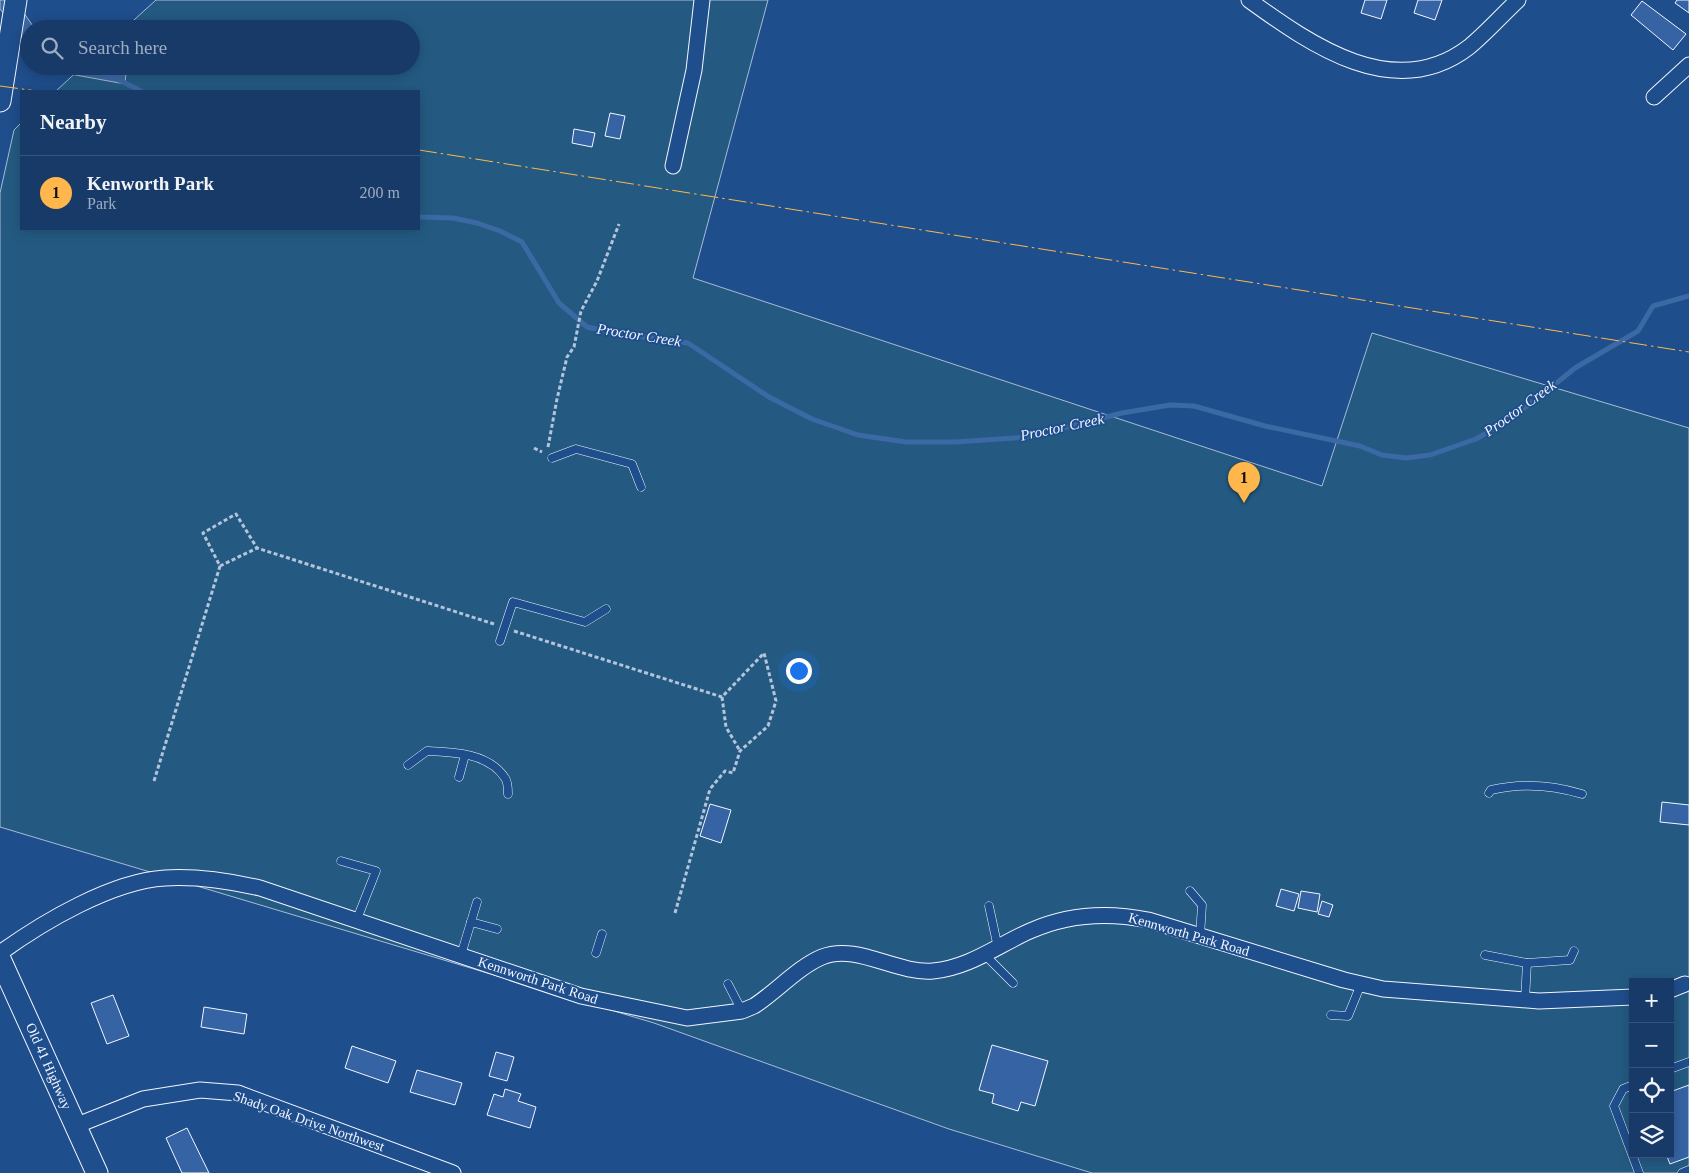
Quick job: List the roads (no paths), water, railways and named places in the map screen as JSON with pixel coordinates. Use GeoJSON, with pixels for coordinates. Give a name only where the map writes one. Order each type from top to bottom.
{"type":"FeatureCollection","features":[{"type":"Feature","properties":{"kind":"main road"},"geometry":{"type":"LineString","coordinates":[[0,101],[16,0]]}},
{"type":"Feature","properties":{"kind":"main road","name":"Old 41 Highway"},"geometry":{"type":"LineString","coordinates":[[0,959],[96,1173]]}},
{"type":"Feature","properties":{"kind":"street"},"geometry":{"type":"LineString","coordinates":[[673,166],[694,70],[702,0]]}},
{"type":"Feature","properties":{"kind":"street"},"geometry":{"type":"LineString","coordinates":[[1249,0],[1322,48],[1357,63],[1383,70],[1411,72],[1433,66],[1468,48],[1518,0]]}},
{"type":"Feature","properties":{"kind":"street"},"geometry":{"type":"LineString","coordinates":[[1654,96],[1689,65]]}},
{"type":"Feature","properties":{"kind":"street","name":"Kennworth Park Road"},"geometry":{"type":"LineString","coordinates":[[0,953],[36,927],[84,902],[132,885],[164,878],[236,883],[260,888],[357,919],[581,996],[687,1018],[742,1011],[768,997],[821,958],[841,953],[917,971],[948,969],[1050,923],[1096,915],[1123,915],[1148,920],[1361,984],[1411,993],[1525,1000],[1586,1001],[1629,998]]}},
{"type":"Feature","properties":{"kind":"street"},"geometry":{"type":"LineString","coordinates":[[1674,988],[1685,984]]}},
{"type":"Feature","properties":{"kind":"street","name":"Shady Oak Drive Northwest"},"geometry":{"type":"LineString","coordinates":[[75,1126],[143,1099],[200,1090],[238,1093],[453,1173]]}},
{"type":"Feature","properties":{"kind":"lane"},"geometry":{"type":"LineString","coordinates":[[552,458],[576,449],[632,464],[642,487]]}},
{"type":"Feature","properties":{"kind":"lane"},"geometry":{"type":"LineString","coordinates":[[500,641],[513,602],[585,622],[606,609]]}},
{"type":"Feature","properties":{"kind":"lane"},"geometry":{"type":"LineString","coordinates":[[408,765],[427,751],[465,754],[484,760],[506,779],[508,794]]}},
{"type":"Feature","properties":{"kind":"lane"},"geometry":{"type":"LineString","coordinates":[[458,777],[465,754]]}},
{"type":"Feature","properties":{"kind":"lane"},"geometry":{"type":"LineString","coordinates":[[1489,793],[1490,790],[1512,785],[1560,787],[1582,794]]}},
{"type":"Feature","properties":{"kind":"lane"},"geometry":{"type":"LineString","coordinates":[[341,860],[376,871],[357,919]]}},
{"type":"Feature","properties":{"kind":"lane"},"geometry":{"type":"LineString","coordinates":[[1190,890],[1202,905],[1200,936]]}},
{"type":"Feature","properties":{"kind":"lane"},"geometry":{"type":"LineString","coordinates":[[461,955],[477,902]]}},
{"type":"Feature","properties":{"kind":"lane"},"geometry":{"type":"LineString","coordinates":[[989,906],[991,951],[1013,983]]}},
{"type":"Feature","properties":{"kind":"lane"},"geometry":{"type":"LineString","coordinates":[[471,922],[496,929]]}},
{"type":"Feature","properties":{"kind":"lane"},"geometry":{"type":"LineString","coordinates":[[596,953],[602,934]]}},
{"type":"Feature","properties":{"kind":"lane"},"geometry":{"type":"LineString","coordinates":[[1484,955],[1528,963],[1570,960],[1574,951]]}},
{"type":"Feature","properties":{"kind":"lane"},"geometry":{"type":"LineString","coordinates":[[1525,1000],[1528,963]]}},
{"type":"Feature","properties":{"kind":"lane"},"geometry":{"type":"LineString","coordinates":[[728,984],[742,1011]]}},
{"type":"Feature","properties":{"kind":"lane"},"geometry":{"type":"LineString","coordinates":[[1331,1015],[1348,1016],[1361,984]]}},
{"type":"Feature","properties":{"kind":"lane"},"geometry":{"type":"LineString","coordinates":[[1673,1068],[1689,1062]]}},
{"type":"Feature","properties":{"kind":"lane"},"geometry":{"type":"LineString","coordinates":[[1629,1087],[1623,1090],[1614,1106],[1639,1173]]}},
{"type":"Feature","properties":{"kind":"lane"},"geometry":{"type":"LineString","coordinates":[[1682,1173],[1689,1170]]}},
{"type":"Feature","properties":{"kind":"waterway","name":"Proctor Creek"},"geometry":{"type":"LineString","coordinates":[[119,80],[139,90]]}},
{"type":"Feature","properties":{"kind":"waterway","name":"Proctor Creek"},"geometry":{"type":"LineString","coordinates":[[420,217],[453,218],[477,223],[500,231],[522,242],[559,303],[587,327],[688,343],[769,397],[812,419],[858,435],[906,442],[955,442],[1028,437],[1122,413],[1170,405],[1194,406],[1265,426],[1360,446],[1382,455],[1406,458],[1430,455],[1476,439],[1497,427],[1537,399],[1575,368],[1638,331],[1653,306],[1689,296]]}},
{"type":"Feature","properties":{"kind":"place","name":"Kenworth Park"},"geometry":{"type":"Point","coordinates":[1244,503]}}]}
